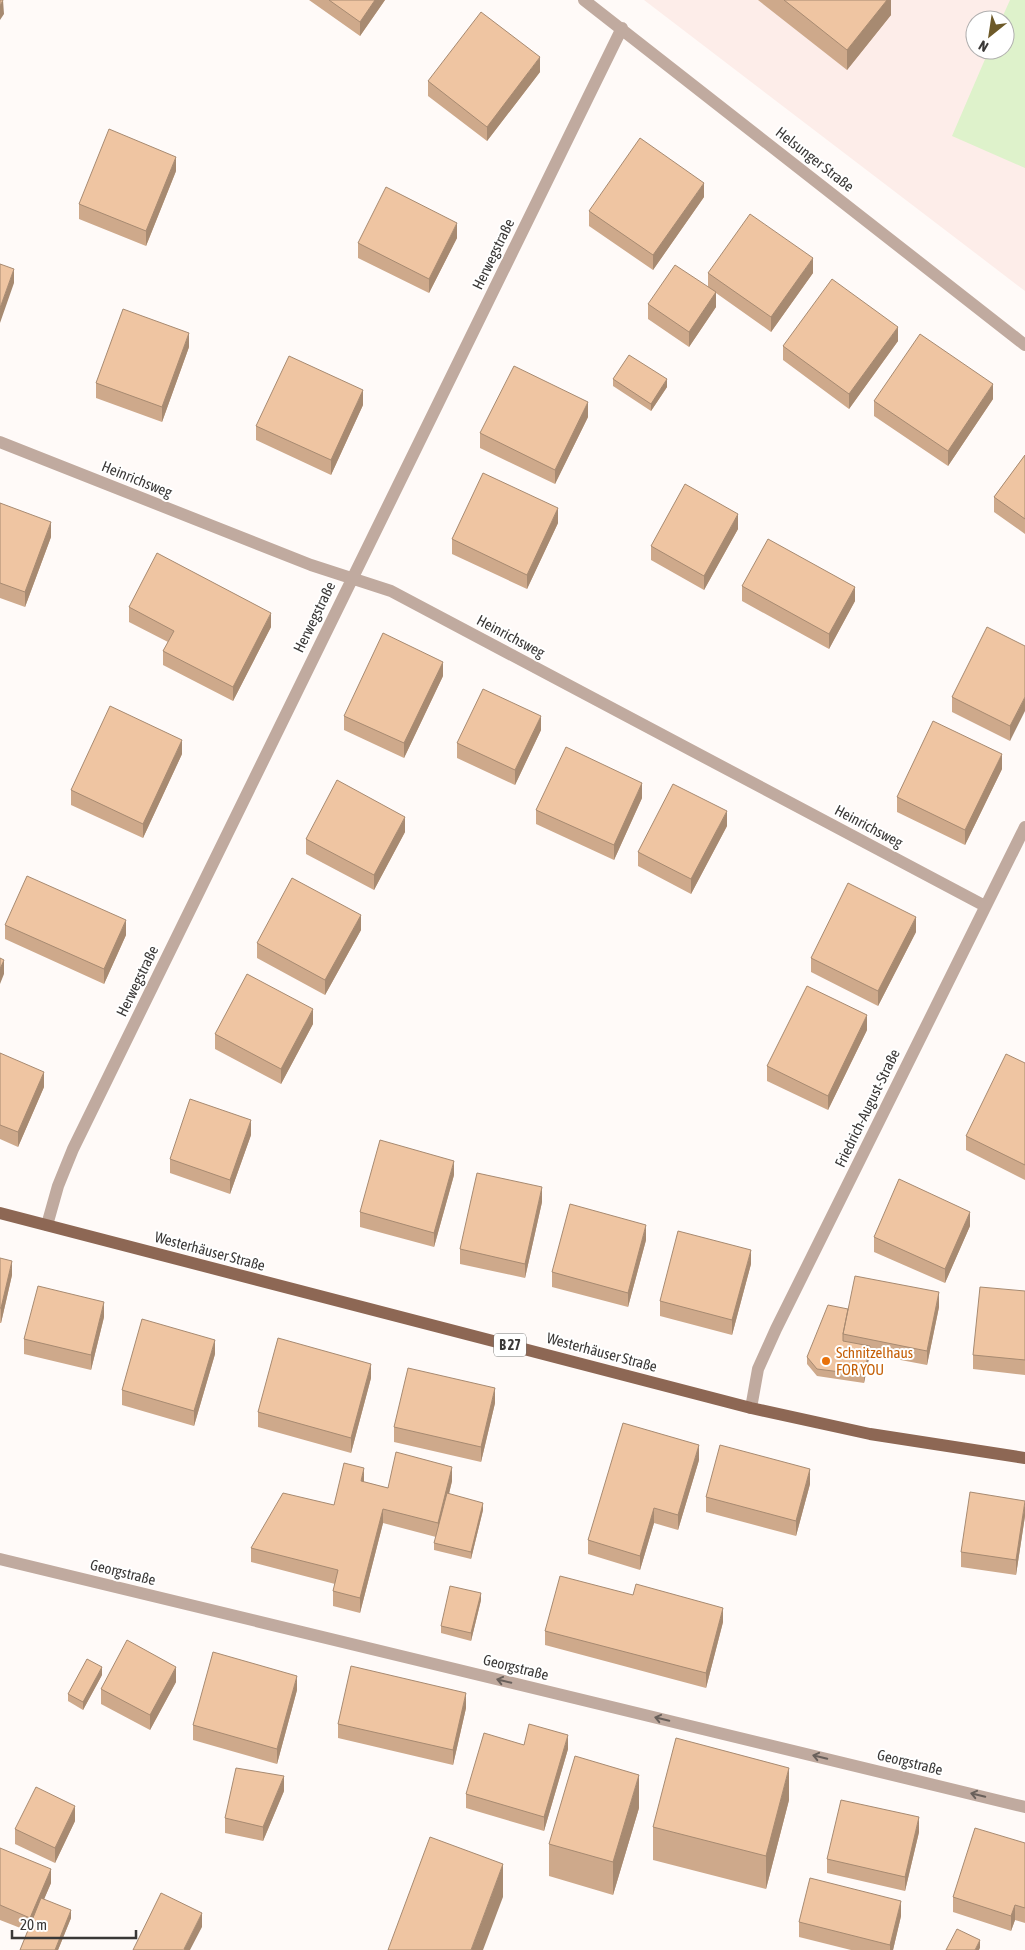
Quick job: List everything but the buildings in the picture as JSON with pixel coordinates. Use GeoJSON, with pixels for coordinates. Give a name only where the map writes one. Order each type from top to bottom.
{"type":"FeatureCollection","features":[{"type":"Feature","properties":{"kind":"main road","name":"Westerhäuser Straße"},"geometry":{"type":"LineString","coordinates":[[0,1213],[751,1408],[870,1434],[1025,1458]]}},
{"type":"Feature","properties":{"kind":"street","name":"Helsunger Straße"},"geometry":{"type":"LineString","coordinates":[[584,0],[1025,345]]}},
{"type":"Feature","properties":{"kind":"street","name":"Herwegstraße"},"geometry":{"type":"LineString","coordinates":[[47,1225],[58,1186],[73,1149],[622,28]]}},
{"type":"Feature","properties":{"kind":"street","name":"Heinrichsweg"},"geometry":{"type":"LineString","coordinates":[[0,442],[311,565],[391,591],[985,906]]}},
{"type":"Feature","properties":{"kind":"street","name":"Friedrich-August-Straße"},"geometry":{"type":"LineString","coordinates":[[751,1408],[758,1369],[776,1329],[1025,827]]}},
{"type":"Feature","properties":{"kind":"street","name":"Georgstraße"},"geometry":{"type":"LineString","coordinates":[[0,1559],[1025,1807]]}},
{"type":"Feature","properties":{"kind":"shaded area"},"geometry":{"type":"Polygon","coordinates":[[[644,0],[1025,0],[1025,291],[644,0]]]}},
{"type":"Feature","properties":{"kind":"green space"},"geometry":{"type":"Polygon","coordinates":[[[1010,0],[1025,0],[1025,168],[952,136],[985,60],[1015,60],[1015,10],[1006,10],[1010,0]]]}},
{"type":"Feature","properties":{"kind":"place","name":"Schnitzelhaus FOR YOU"},"geometry":{"type":"Point","coordinates":[826,1361]}}]}
